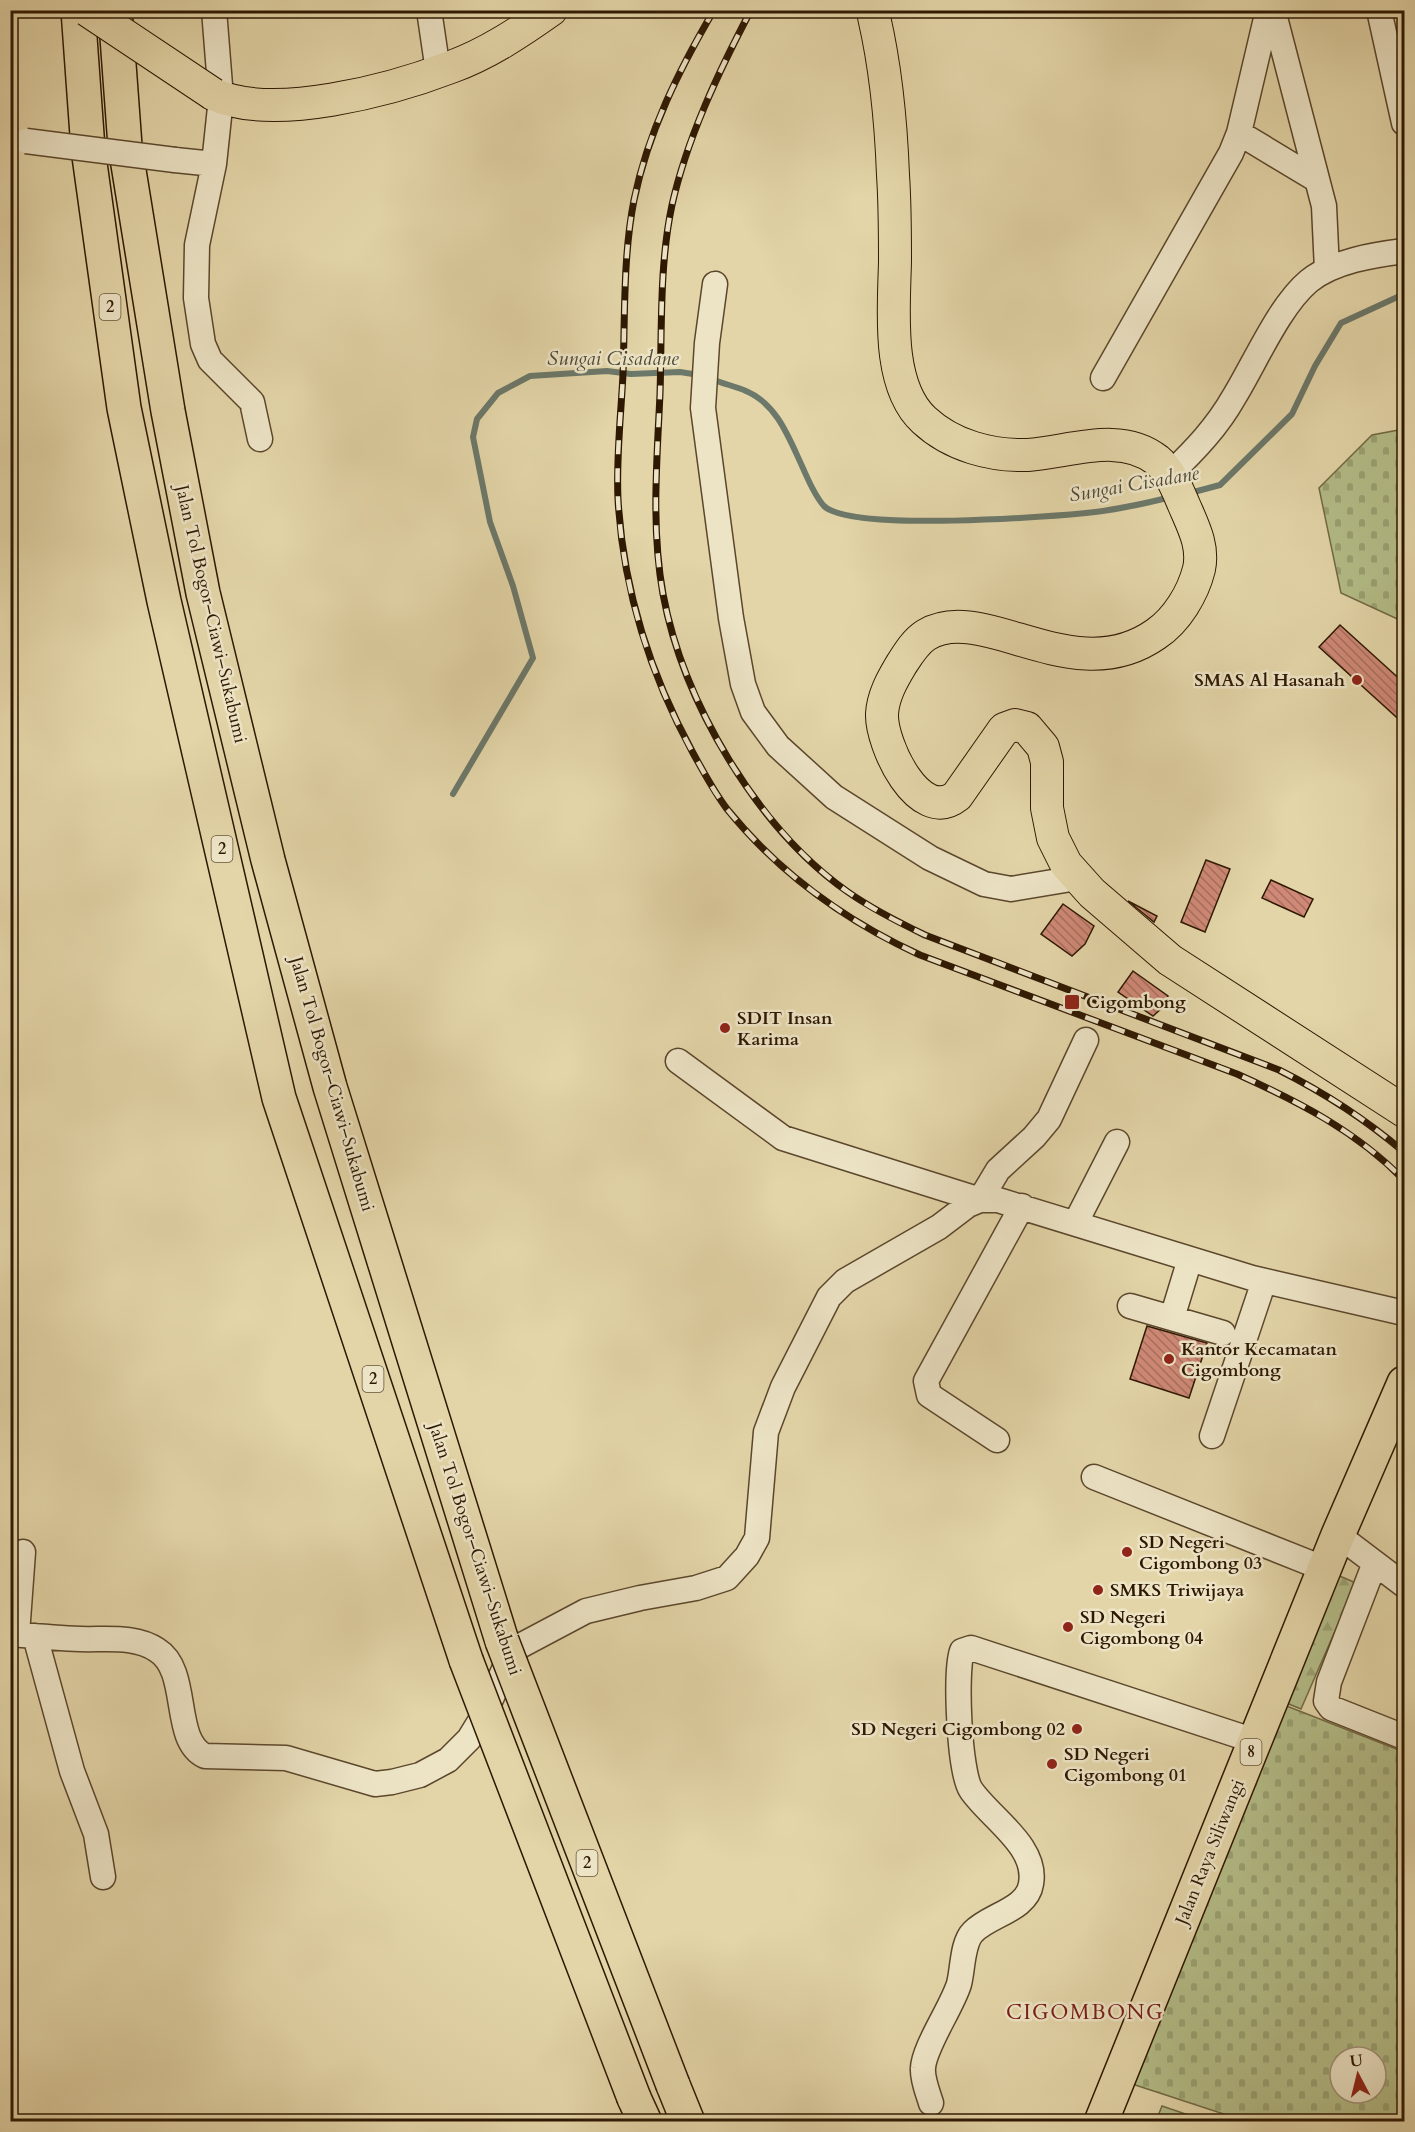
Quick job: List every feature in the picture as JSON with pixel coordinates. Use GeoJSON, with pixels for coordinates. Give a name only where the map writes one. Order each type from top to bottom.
{"type":"FeatureCollection","features":[{"type":"Feature","properties":{"kind":"highway","name":"2"},"geometry":{"type":"LineString","coordinates":[[78,10],[88,149],[121,384],[164,601],[279,1098],[466,1660],[640,2110]]}},
{"type":"Feature","properties":{"kind":"highway","name":"Jalan Tol Bogor–Ciawi–Sukabumi"},"geometry":{"type":"LineString","coordinates":[[115,10],[125,146],[168,411],[204,593],[268,860],[330,1087],[502,1641],[688,2121]]}},
{"type":"Feature","properties":{"kind":"highway","name":"Jalan Raya Siliwangi"},"geometry":{"type":"LineString","coordinates":[[1101,2121],[1338,1535],[1404,1383]]}},
{"type":"Feature","properties":{"kind":"main road"},"geometry":{"type":"LineString","coordinates":[[87,10],[217,96],[273,104],[323,101],[381,89],[452,67],[514,36],[551,10]]}},
{"type":"Feature","properties":{"kind":"main road"},"geometry":{"type":"LineString","coordinates":[[875,10],[874,17],[885,72],[893,173],[895,343],[901,377],[912,406],[932,428],[951,439],[985,451],[1005,455],[1029,454],[1097,445],[1130,447],[1156,460],[1174,482],[1197,537],[1200,562],[1186,599],[1168,625],[1134,648],[1110,653],[1081,654],[1047,649],[982,630],[946,628],[928,633],[916,644],[885,696],[882,716],[883,731],[896,766],[908,782],[936,802],[951,801],[957,796],[1004,729],[1021,726],[1034,735],[1045,754],[1046,797],[1051,831],[1058,851],[1077,878],[1170,960],[1378,1092],[1404,1111]]}},
{"type":"Feature","properties":{"kind":"street"},"geometry":{"type":"LineString","coordinates":[[214,10],[217,96],[214,164],[197,245],[196,298],[203,344],[210,360],[252,402],[260,439]]}},
{"type":"Feature","properties":{"kind":"street"},"geometry":{"type":"LineString","coordinates":[[429,10],[438,71]]}},
{"type":"Feature","properties":{"kind":"street"},"geometry":{"type":"LineString","coordinates":[[1103,378],[1220,174],[1239,133],[1268,10]]}},
{"type":"Feature","properties":{"kind":"street"},"geometry":{"type":"LineString","coordinates":[[1274,10],[1326,219],[1327,270]]}},
{"type":"Feature","properties":{"kind":"street"},"geometry":{"type":"LineString","coordinates":[[1379,10],[1404,123]]}},
{"type":"Feature","properties":{"kind":"street"},"geometry":{"type":"LineString","coordinates":[[1239,133],[1317,180]]}},
{"type":"Feature","properties":{"kind":"street"},"geometry":{"type":"LineString","coordinates":[[18,139],[214,164]]}},
{"type":"Feature","properties":{"kind":"street"},"geometry":{"type":"LineString","coordinates":[[1174,482],[1221,417],[1298,292],[1327,270],[1371,256],[1404,251]]}},
{"type":"Feature","properties":{"kind":"street"},"geometry":{"type":"LineString","coordinates":[[715,284],[707,342],[703,408],[731,618],[743,684],[753,712],[778,746],[834,797],[930,858],[984,884],[1011,889],[1077,878]]}},
{"type":"Feature","properties":{"kind":"street"},"geometry":{"type":"LineString","coordinates":[[21,1634],[134,1641],[157,1650],[172,1669],[191,1743],[198,1753],[205,1756],[286,1758],[375,1784],[401,1781],[432,1770],[448,1760],[469,1739],[485,1713],[508,1660],[520,1646],[586,1611],[705,1586],[733,1573],[747,1556],[757,1538],[761,1467],[769,1423],[783,1387],[829,1297],[845,1281],[980,1200],[998,1170],[1034,1137],[1049,1119],[1086,1040]]}},
{"type":"Feature","properties":{"kind":"street"},"geometry":{"type":"LineString","coordinates":[[678,1061],[783,1138],[980,1200],[998,1200],[1022,1206],[1264,1281],[1404,1313]]}},
{"type":"Feature","properties":{"kind":"street"},"geometry":{"type":"LineString","coordinates":[[1076,1222],[1117,1142]]}},
{"type":"Feature","properties":{"kind":"street"},"geometry":{"type":"LineString","coordinates":[[997,1440],[929,1395],[926,1381],[1022,1206]]}},
{"type":"Feature","properties":{"kind":"street"},"geometry":{"type":"LineString","coordinates":[[1172,1318],[1190,1259]]}},
{"type":"Feature","properties":{"kind":"street"},"geometry":{"type":"LineString","coordinates":[[1212,1436],[1264,1281]]}},
{"type":"Feature","properties":{"kind":"street"},"geometry":{"type":"LineString","coordinates":[[1130,1306],[1223,1333]]}},
{"type":"Feature","properties":{"kind":"street"},"geometry":{"type":"LineString","coordinates":[[1094,1476],[1325,1569]]}},
{"type":"Feature","properties":{"kind":"street"},"geometry":{"type":"LineString","coordinates":[[1338,1535],[1374,1565],[1404,1585]]}},
{"type":"Feature","properties":{"kind":"street"},"geometry":{"type":"LineString","coordinates":[[23,1552],[21,1634],[96,1834],[103,1877]]}},
{"type":"Feature","properties":{"kind":"street"},"geometry":{"type":"LineString","coordinates":[[1374,1565],[1329,1682],[1326,1701],[1331,1708],[1404,1737]]}},
{"type":"Feature","properties":{"kind":"street"},"geometry":{"type":"LineString","coordinates":[[931,2103],[923,2065],[958,1985],[969,1938],[973,1931],[1022,1900],[1031,1886],[1032,1870],[1020,1846],[968,1783],[960,1749],[958,1674],[962,1651],[971,1648],[1255,1741]]}},
{"type":"Feature","properties":{"kind":"green space"},"geometry":{"type":"Polygon","coordinates":[[[1404,429],[1404,622],[1341,593],[1319,488],[1372,435],[1404,429]]]}},
{"type":"Feature","properties":{"kind":"green space"},"geometry":{"type":"Polygon","coordinates":[[[1335,1574],[1356,1583],[1301,1709],[1279,1700],[1335,1574]]]}},
{"type":"Feature","properties":{"kind":"green space"},"geometry":{"type":"Polygon","coordinates":[[[1279,1703],[1404,1752],[1404,2121],[1245,2121],[1120,2080],[1279,1703]]]}},
{"type":"Feature","properties":{"kind":"green space"},"geometry":{"type":"Polygon","coordinates":[[[1162,2106],[1206,2121],[1156,2121],[1162,2106]]]}},
{"type":"Feature","properties":{"kind":"building"},"geometry":{"type":"Polygon","coordinates":[[[1340,625],[1404,683],[1404,724],[1319,647],[1340,625]]]}},
{"type":"Feature","properties":{"kind":"building"},"geometry":{"type":"Polygon","coordinates":[[[1206,860],[1230,869],[1205,932],[1181,922],[1206,860]]]}},
{"type":"Feature","properties":{"kind":"building"},"geometry":{"type":"Polygon","coordinates":[[[1271,880],[1313,899],[1304,917],[1262,898],[1271,880]]]}},
{"type":"Feature","properties":{"kind":"building"},"geometry":{"type":"Polygon","coordinates":[[[1128,901],[1157,916],[1154,922],[1128,901]]]}},
{"type":"Feature","properties":{"kind":"building"},"geometry":{"type":"Polygon","coordinates":[[[1063,904],[1094,926],[1085,944],[1072,956],[1041,934],[1063,904]]]}},
{"type":"Feature","properties":{"kind":"building"},"geometry":{"type":"Polygon","coordinates":[[[1133,971],[1168,996],[1163,1007],[1153,1016],[1118,992],[1133,971]]]}},
{"type":"Feature","properties":{"kind":"building","name":"Kantor Kecamatan Cigombong"},"geometry":{"type":"Polygon","coordinates":[[[1147,1326],[1207,1343],[1189,1398],[1130,1379],[1147,1326]]]}},
{"type":"Feature","properties":{"kind":"waterway","name":"Sungai Cisadane"},"geometry":{"type":"LineString","coordinates":[[1190,493],[1220,485],[1292,414],[1315,366],[1341,323],[1404,294]]}},
{"type":"Feature","properties":{"kind":"waterway","name":"Sungai Cisadane"},"geometry":{"type":"LineString","coordinates":[[453,794],[533,658],[513,586],[490,522],[473,437],[477,419],[498,393],[530,376],[607,371],[631,374],[680,372],[699,375]]}},
{"type":"Feature","properties":{"kind":"waterway","name":"Sungai Cisadane"},"geometry":{"type":"LineString","coordinates":[[712,379],[746,391],[766,404],[787,433],[820,502],[842,514],[872,519],[910,521],[1038,517],[1095,512],[1171,497]]}},
{"type":"Feature","properties":{"kind":"railway"},"geometry":{"type":"LineString","coordinates":[[714,10],[666,102],[647,150],[634,200],[626,265],[618,468],[621,533],[641,630],[664,693],[709,781],[727,809],[769,854],[815,893],[866,927],[920,955],[1237,1074],[1326,1119],[1366,1147],[1404,1180]]}},
{"type":"Feature","properties":{"kind":"railway"},"geometry":{"type":"LineString","coordinates":[[751,10],[705,105],[686,155],[672,205],[663,276],[656,469],[659,569],[673,635],[706,719],[729,760],[755,798],[784,834],[815,865],[848,892],[876,910],[925,935],[1279,1070],[1344,1107],[1404,1152]]}},
{"type":"Feature","properties":{"kind":"place","name":"SMAS Al Hasanah"},"geometry":{"type":"Point","coordinates":[1357,680]}},
{"type":"Feature","properties":{"kind":"place","name":"Cigombong"},"geometry":{"type":"Point","coordinates":[1072,1002]}},
{"type":"Feature","properties":{"kind":"place","name":"SDIT Insan Karima"},"geometry":{"type":"Point","coordinates":[725,1028]}},
{"type":"Feature","properties":{"kind":"place","name":"Kantor Kecamatan Cigombong"},"geometry":{"type":"Point","coordinates":[1169,1359]}},
{"type":"Feature","properties":{"kind":"place","name":"SD Negeri Cigombong 03"},"geometry":{"type":"Point","coordinates":[1127,1552]}},
{"type":"Feature","properties":{"kind":"place","name":"SMKS Triwijaya"},"geometry":{"type":"Point","coordinates":[1098,1590]}},
{"type":"Feature","properties":{"kind":"place","name":"SD Negeri Cigombong 04"},"geometry":{"type":"Point","coordinates":[1068,1627]}},
{"type":"Feature","properties":{"kind":"place","name":"SD Negeri Cigombong 02"},"geometry":{"type":"Point","coordinates":[1077,1729]}},
{"type":"Feature","properties":{"kind":"place","name":"SD Negeri Cigombong 01"},"geometry":{"type":"Point","coordinates":[1052,1764]}},
{"type":"Feature","properties":{"kind":"district","name":"CIGOMBONG"},"geometry":{"type":"Point","coordinates":[1085,2012]}}]}
